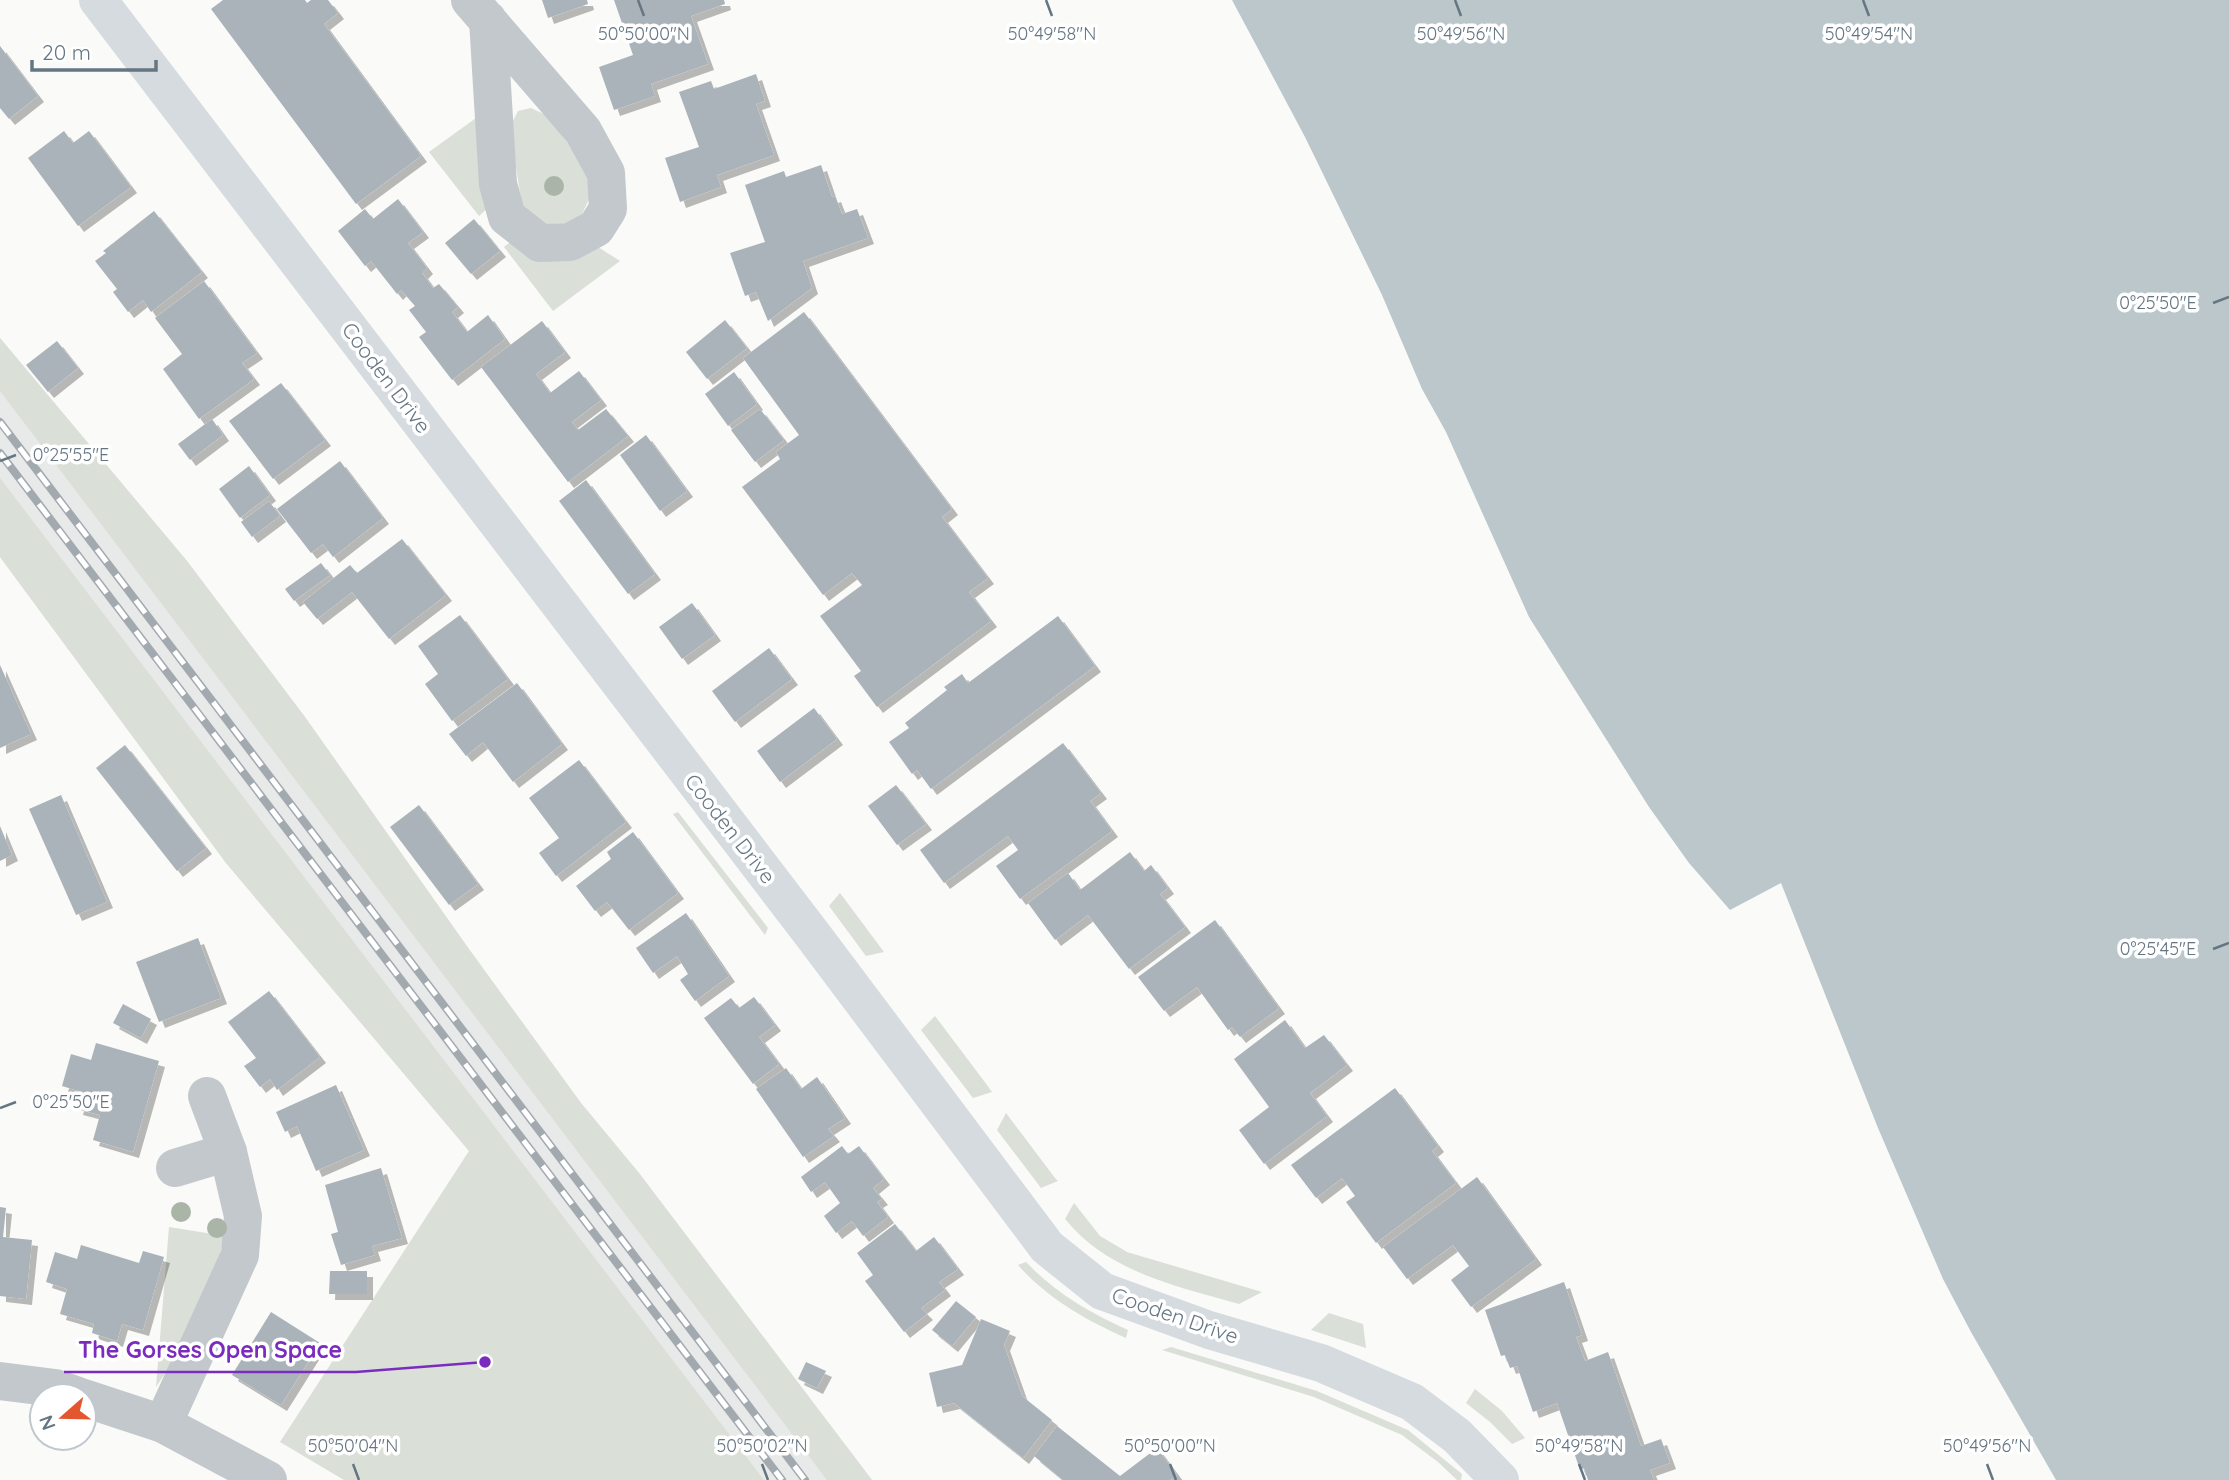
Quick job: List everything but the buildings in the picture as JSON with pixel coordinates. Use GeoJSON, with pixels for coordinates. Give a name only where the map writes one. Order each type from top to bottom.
{"type":"FeatureCollection","features":[{"type":"Feature","properties":{"kind":"main road","name":"Cooden Drive"},"geometry":{"type":"LineString","coordinates":[[111,5],[1047,1247],[1102,1291],[1209,1330],[1321,1363],[1412,1402],[1457,1436],[1500,1480]]}},
{"type":"Feature","properties":{"kind":"street"},"geometry":{"type":"LineString","coordinates":[[479,10],[583,131],[606,173],[608,209],[596,228],[570,242],[540,243],[507,217],[498,184],[479,10]]}},
{"type":"Feature","properties":{"kind":"street"},"geometry":{"type":"LineString","coordinates":[[163,1424],[240,1255],[243,1216],[228,1152],[207,1096]]}},
{"type":"Feature","properties":{"kind":"street"},"geometry":{"type":"LineString","coordinates":[[175,1168],[228,1152]]}},
{"type":"Feature","properties":{"kind":"street"},"geometry":{"type":"LineString","coordinates":[[0,1381],[28,1385]]}},
{"type":"Feature","properties":{"kind":"street"},"geometry":{"type":"LineString","coordinates":[[98,1403],[163,1424],[268,1480]]}},
{"type":"Feature","properties":{"kind":"shaded area"},"geometry":{"type":"Polygon","coordinates":[[[1232,0],[2229,0],[2229,1480],[2056,1480],[1943,1279],[1878,1128],[1781,883],[1730,910],[1689,863],[1649,807],[1529,617],[1446,432],[1422,389],[1382,295],[1305,137],[1232,0]]]}},
{"type":"Feature","properties":{"kind":"shaded area"},"geometry":{"type":"Polygon","coordinates":[[[531,108],[548,116],[590,173],[591,195],[582,214],[566,223],[547,224],[522,206],[510,127],[518,111],[531,108]]]}},
{"type":"Feature","properties":{"kind":"shaded area"},"geometry":{"type":"Polygon","coordinates":[[[476,118],[490,206],[479,216],[429,152],[476,118]]]}},
{"type":"Feature","properties":{"kind":"shaded area"},"geometry":{"type":"Polygon","coordinates":[[[513,240],[598,247],[620,261],[553,311],[504,247],[513,240]]]}},
{"type":"Feature","properties":{"kind":"shaded area"},"geometry":{"type":"Polygon","coordinates":[[[0,338],[187,561],[305,717],[581,1103],[639,1173],[872,1480],[725,1480],[469,1151],[226,863],[0,557],[0,338]]]}},
{"type":"Feature","properties":{"kind":"shaded area"},"geometry":{"type":"Polygon","coordinates":[[[0,338],[187,561],[305,717],[581,1103],[639,1173],[872,1480],[827,1480],[0,391],[0,338]]]}},
{"type":"Feature","properties":{"kind":"shaded area"},"geometry":{"type":"Polygon","coordinates":[[[0,478],[764,1480],[344,1480],[280,1442],[469,1151],[226,863],[0,557],[0,478]]]}},
{"type":"Feature","properties":{"kind":"shaded area"},"geometry":{"type":"Polygon","coordinates":[[[678,812],[768,928],[765,935],[673,814],[678,812]]]}},
{"type":"Feature","properties":{"kind":"shaded area"},"geometry":{"type":"Polygon","coordinates":[[[840,893],[884,952],[866,956],[829,906],[840,893]]]}},
{"type":"Feature","properties":{"kind":"shaded area"},"geometry":{"type":"Polygon","coordinates":[[[935,1016],[992,1092],[973,1098],[921,1030],[935,1016]]]}},
{"type":"Feature","properties":{"kind":"shaded area"},"geometry":{"type":"Polygon","coordinates":[[[1006,1113],[1058,1181],[1041,1188],[997,1130],[1006,1113]]]}},
{"type":"Feature","properties":{"kind":"shaded area"},"geometry":{"type":"Polygon","coordinates":[[[1074,1203],[1100,1236],[1127,1252],[1262,1292],[1239,1304],[1144,1275],[1101,1252],[1082,1237],[1065,1219],[1074,1203]]]}},
{"type":"Feature","properties":{"kind":"shaded area"},"geometry":{"type":"Polygon","coordinates":[[[169,1227],[225,1236],[216,1268],[185,1343],[156,1387],[169,1227]]]}},
{"type":"Feature","properties":{"kind":"shaded area"},"geometry":{"type":"Polygon","coordinates":[[[1026,1262],[1048,1283],[1073,1301],[1128,1330],[1126,1338],[1096,1324],[1055,1298],[1018,1265],[1026,1262]]]}},
{"type":"Feature","properties":{"kind":"shaded area"},"geometry":{"type":"Polygon","coordinates":[[[1329,1313],[1363,1324],[1366,1348],[1311,1330],[1329,1313]]]}},
{"type":"Feature","properties":{"kind":"shaded area"},"geometry":{"type":"Polygon","coordinates":[[[1171,1347],[1317,1391],[1408,1430],[1462,1474],[1461,1480],[1457,1480],[1402,1435],[1314,1397],[1162,1350],[1171,1347]]]}},
{"type":"Feature","properties":{"kind":"shaded area"},"geometry":{"type":"Polygon","coordinates":[[[1475,1389],[1502,1411],[1525,1438],[1512,1444],[1466,1403],[1475,1389]]]}},
{"type":"Feature","properties":{"kind":"railway"},"geometry":{"type":"LineString","coordinates":[[0,422],[805,1480]]}},
{"type":"Feature","properties":{"kind":"railway"},"geometry":{"type":"LineString","coordinates":[[0,453],[782,1480]]}},
{"type":"Feature","properties":{"kind":"place","name":"The Gorses Open Space"},"geometry":{"type":"Point","coordinates":[485,1362]}}]}
